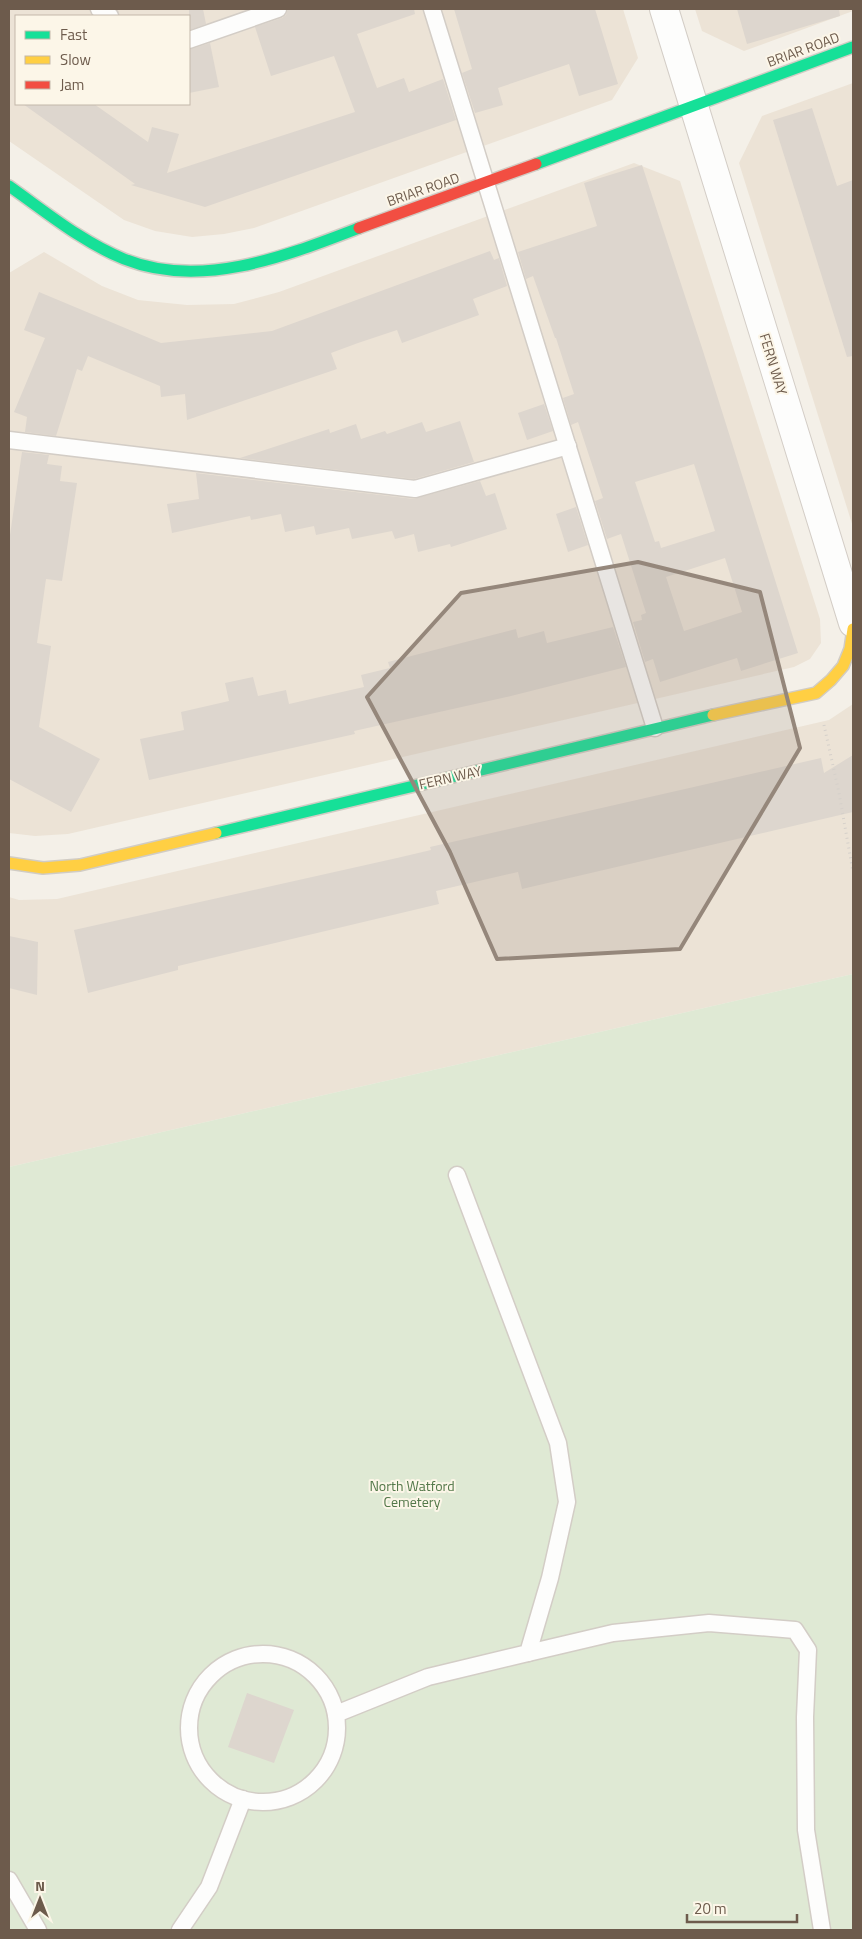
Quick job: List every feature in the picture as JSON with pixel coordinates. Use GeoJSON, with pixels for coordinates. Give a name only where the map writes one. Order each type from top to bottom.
{"type":"FeatureCollection","features":[{"type":"Feature","properties":{"kind":"street","name":"FERN WAY"},"geometry":{"type":"LineString","coordinates":[[664,9],[853,623]]}},
{"type":"Feature","properties":{"kind":"street","name":"BRIAR ROAD"},"geometry":{"type":"LineString","coordinates":[[9,187],[104,251],[130,261],[168,271],[204,272],[230,268],[271,259],[485,183],[853,47]]}},
{"type":"Feature","properties":{"kind":"street","name":"FERN WAY"},"geometry":{"type":"LineString","coordinates":[[9,863],[43,868],[80,865],[655,728],[816,693],[831,682],[842,669],[850,654],[853,630]]}},
{"type":"Feature","properties":{"kind":"lane"},"geometry":{"type":"LineString","coordinates":[[190,40],[278,9]]}},
{"type":"Feature","properties":{"kind":"lane"},"geometry":{"type":"LineString","coordinates":[[432,9],[655,728]]}},
{"type":"Feature","properties":{"kind":"lane"},"geometry":{"type":"LineString","coordinates":[[9,440],[415,489],[568,446]]}},
{"type":"Feature","properties":{"kind":"lane"},"geometry":{"type":"LineString","coordinates":[[456,1175],[558,1443],[566,1494],[567,1502],[552,1569],[528,1653]]}},
{"type":"Feature","properties":{"kind":"lane"},"geometry":{"type":"LineString","coordinates":[[336,1714],[428,1678],[613,1633],[709,1623],[795,1630],[808,1650],[805,1717],[806,1830],[822,1930]]}},
{"type":"Feature","properties":{"kind":"lane"},"geometry":{"type":"LineString","coordinates":[[270,1654],[293,1660],[313,1673],[328,1692],[336,1714],[337,1739],[329,1763],[314,1783],[292,1796],[268,1802],[242,1799],[220,1788],[202,1770],[192,1748],[189,1724],[194,1701],[206,1680],[224,1665],[246,1656],[270,1654]]}},
{"type":"Feature","properties":{"kind":"lane"},"geometry":{"type":"LineString","coordinates":[[180,1930],[210,1887],[242,1799]]}},
{"type":"Feature","properties":{"kind":"lane"},"geometry":{"type":"LineString","coordinates":[[9,1880],[38,1930]]}},
{"type":"Feature","properties":{"kind":"path"},"geometry":{"type":"LineString","coordinates":[[816,693],[839,793],[853,872]]}},
{"type":"Feature","properties":{"kind":"highlighted area"},"geometry":{"type":"Polygon","coordinates":[[[638,562],[760,592],[800,748],[680,949],[497,959],[450,852],[367,697],[461,593],[638,562]]]}},
{"type":"Feature","properties":{"kind":"shaded area"},"geometry":{"type":"Polygon","coordinates":[[[9,9],[623,9],[638,58],[612,100],[254,228],[224,234],[192,237],[155,231],[124,220],[9,141],[9,9]]]}},
{"type":"Feature","properties":{"kind":"shaded area"},"geometry":{"type":"Polygon","coordinates":[[[695,9],[853,9],[853,11],[744,51],[702,31],[695,9]]]}},
{"type":"Feature","properties":{"kind":"shaded area"},"geometry":{"type":"Polygon","coordinates":[[[853,83],[853,527],[739,163],[762,116],[853,83]]]}},
{"type":"Feature","properties":{"kind":"shaded area"},"geometry":{"type":"Polygon","coordinates":[[[634,163],[680,181],[820,619],[821,643],[810,659],[794,667],[68,834],[35,836],[9,833],[9,273],[44,252],[102,286],[138,300],[187,305],[234,304],[279,292],[634,163]]]}},
{"type":"Feature","properties":{"kind":"shaded area"},"geometry":{"type":"Polygon","coordinates":[[[853,704],[853,974],[9,1167],[9,897],[19,900],[57,899],[829,720],[853,704]]]}},
{"type":"Feature","properties":{"kind":"green space","name":"North Watford Cemetery"},"geometry":{"type":"Polygon","coordinates":[[[853,974],[853,1930],[9,1930],[9,1167],[853,974]]]}},
{"type":"Feature","properties":{"kind":"building"},"geometry":{"type":"Polygon","coordinates":[[[189,9],[203,9],[206,24],[190,30],[189,9]]]}},
{"type":"Feature","properties":{"kind":"building"},"geometry":{"type":"Polygon","coordinates":[[[288,9],[414,9],[415,14],[357,34],[377,88],[404,78],[409,92],[443,79],[456,120],[205,207],[131,185],[135,184],[24,105],[95,105],[148,142],[152,127],[179,134],[167,173],[355,112],[334,56],[271,76],[255,27],[286,15],[288,9]]]}},
{"type":"Feature","properties":{"kind":"building"},"geometry":{"type":"Polygon","coordinates":[[[454,9],[595,9],[618,84],[579,96],[569,64],[498,88],[503,105],[475,113],[462,73],[472,69],[454,9]]]}},
{"type":"Feature","properties":{"kind":"building"},"geometry":{"type":"Polygon","coordinates":[[[737,9],[839,9],[840,16],[747,44],[737,9]]]}},
{"type":"Feature","properties":{"kind":"building"},"geometry":{"type":"Polygon","coordinates":[[[210,43],[219,87],[190,93],[190,50],[210,43]]]}},
{"type":"Feature","properties":{"kind":"building"},"geometry":{"type":"Polygon","coordinates":[[[812,108],[837,186],[853,180],[853,356],[847,357],[773,120],[812,108]]]}},
{"type":"Feature","properties":{"kind":"building"},"geometry":{"type":"Polygon","coordinates":[[[642,165],[798,653],[741,671],[737,658],[660,682],[653,659],[645,662],[633,622],[642,620],[641,615],[646,613],[621,534],[607,539],[595,501],[603,498],[578,422],[571,425],[563,398],[574,394],[533,276],[526,279],[518,252],[597,226],[584,183],[642,165]],[[694,464],[635,482],[655,542],[659,541],[661,548],[715,531],[694,464]],[[725,558],[666,577],[684,631],[742,612],[725,558]]]}},
{"type":"Feature","properties":{"kind":"building"},"geometry":{"type":"Polygon","coordinates":[[[490,251],[494,260],[499,258],[507,286],[473,299],[479,315],[402,343],[397,330],[358,343],[331,353],[337,369],[187,420],[185,394],[161,397],[160,386],[88,356],[82,371],[77,369],[56,436],[25,432],[27,417],[14,412],[45,338],[24,330],[39,292],[161,343],[272,331],[490,251]]]}},
{"type":"Feature","properties":{"kind":"building"},"geometry":{"type":"Polygon","coordinates":[[[544,404],[553,431],[527,440],[518,413],[544,404]]]}},
{"type":"Feature","properties":{"kind":"building"},"geometry":{"type":"Polygon","coordinates":[[[460,421],[474,462],[414,479],[240,458],[329,429],[330,433],[356,424],[361,439],[385,431],[387,434],[422,422],[426,432],[460,421]]]}},
{"type":"Feature","properties":{"kind":"building"},"geometry":{"type":"Polygon","coordinates":[[[22,452],[49,455],[47,464],[62,466],[60,481],[77,483],[62,581],[46,579],[37,643],[51,646],[39,727],[100,759],[71,812],[9,779],[9,542],[22,452]]]}},
{"type":"Feature","properties":{"kind":"building"},"geometry":{"type":"Polygon","coordinates":[[[196,473],[414,499],[480,481],[486,496],[495,493],[507,529],[451,547],[450,544],[418,552],[414,534],[395,539],[392,531],[352,539],[349,528],[316,535],[314,526],[285,532],[281,514],[251,520],[250,516],[172,533],[167,504],[199,499],[196,473]]]}},
{"type":"Feature","properties":{"kind":"building"},"geometry":{"type":"Polygon","coordinates":[[[576,507],[588,545],[568,552],[556,514],[576,507]]]}},
{"type":"Feature","properties":{"kind":"building"},"geometry":{"type":"Polygon","coordinates":[[[613,627],[626,667],[511,696],[354,731],[355,734],[149,780],[140,739],[184,730],[181,712],[229,701],[225,683],[253,677],[258,696],[286,690],[289,704],[364,687],[361,675],[390,668],[388,662],[516,629],[518,638],[544,631],[547,643],[613,627]]]}},
{"type":"Feature","properties":{"kind":"building"},"geometry":{"type":"Polygon","coordinates":[[[853,755],[853,812],[522,889],[518,872],[436,891],[439,904],[178,966],[178,970],[88,993],[74,930],[397,858],[431,850],[430,847],[821,758],[824,773],[853,755]]]}},
{"type":"Feature","properties":{"kind":"building"},"geometry":{"type":"Polygon","coordinates":[[[9,936],[38,942],[37,995],[9,988],[9,936]]]}},
{"type":"Feature","properties":{"kind":"building"},"geometry":{"type":"Polygon","coordinates":[[[247,1693],[294,1710],[274,1763],[228,1747],[247,1693]]]}},
{"type":"Feature","properties":{"kind":"traffic: fast"},"geometry":{"type":"LineString","coordinates":[[536,164],[853,47]]}},
{"type":"Feature","properties":{"kind":"traffic: fast"},"geometry":{"type":"LineString","coordinates":[[9,186],[94,244],[124,259],[153,268],[183,271],[243,266],[302,249],[359,228]]}},
{"type":"Feature","properties":{"kind":"traffic: fast"},"geometry":{"type":"LineString","coordinates":[[216,833],[713,715]]}},
{"type":"Feature","properties":{"kind":"traffic: slow"},"geometry":{"type":"LineString","coordinates":[[713,715],[816,693],[843,666],[850,649],[853,629]]}},
{"type":"Feature","properties":{"kind":"traffic: slow"},"geometry":{"type":"LineString","coordinates":[[9,863],[43,868],[80,865],[216,833]]}},
{"type":"Feature","properties":{"kind":"traffic: jam"},"geometry":{"type":"LineString","coordinates":[[359,228],[536,164]]}}]}
